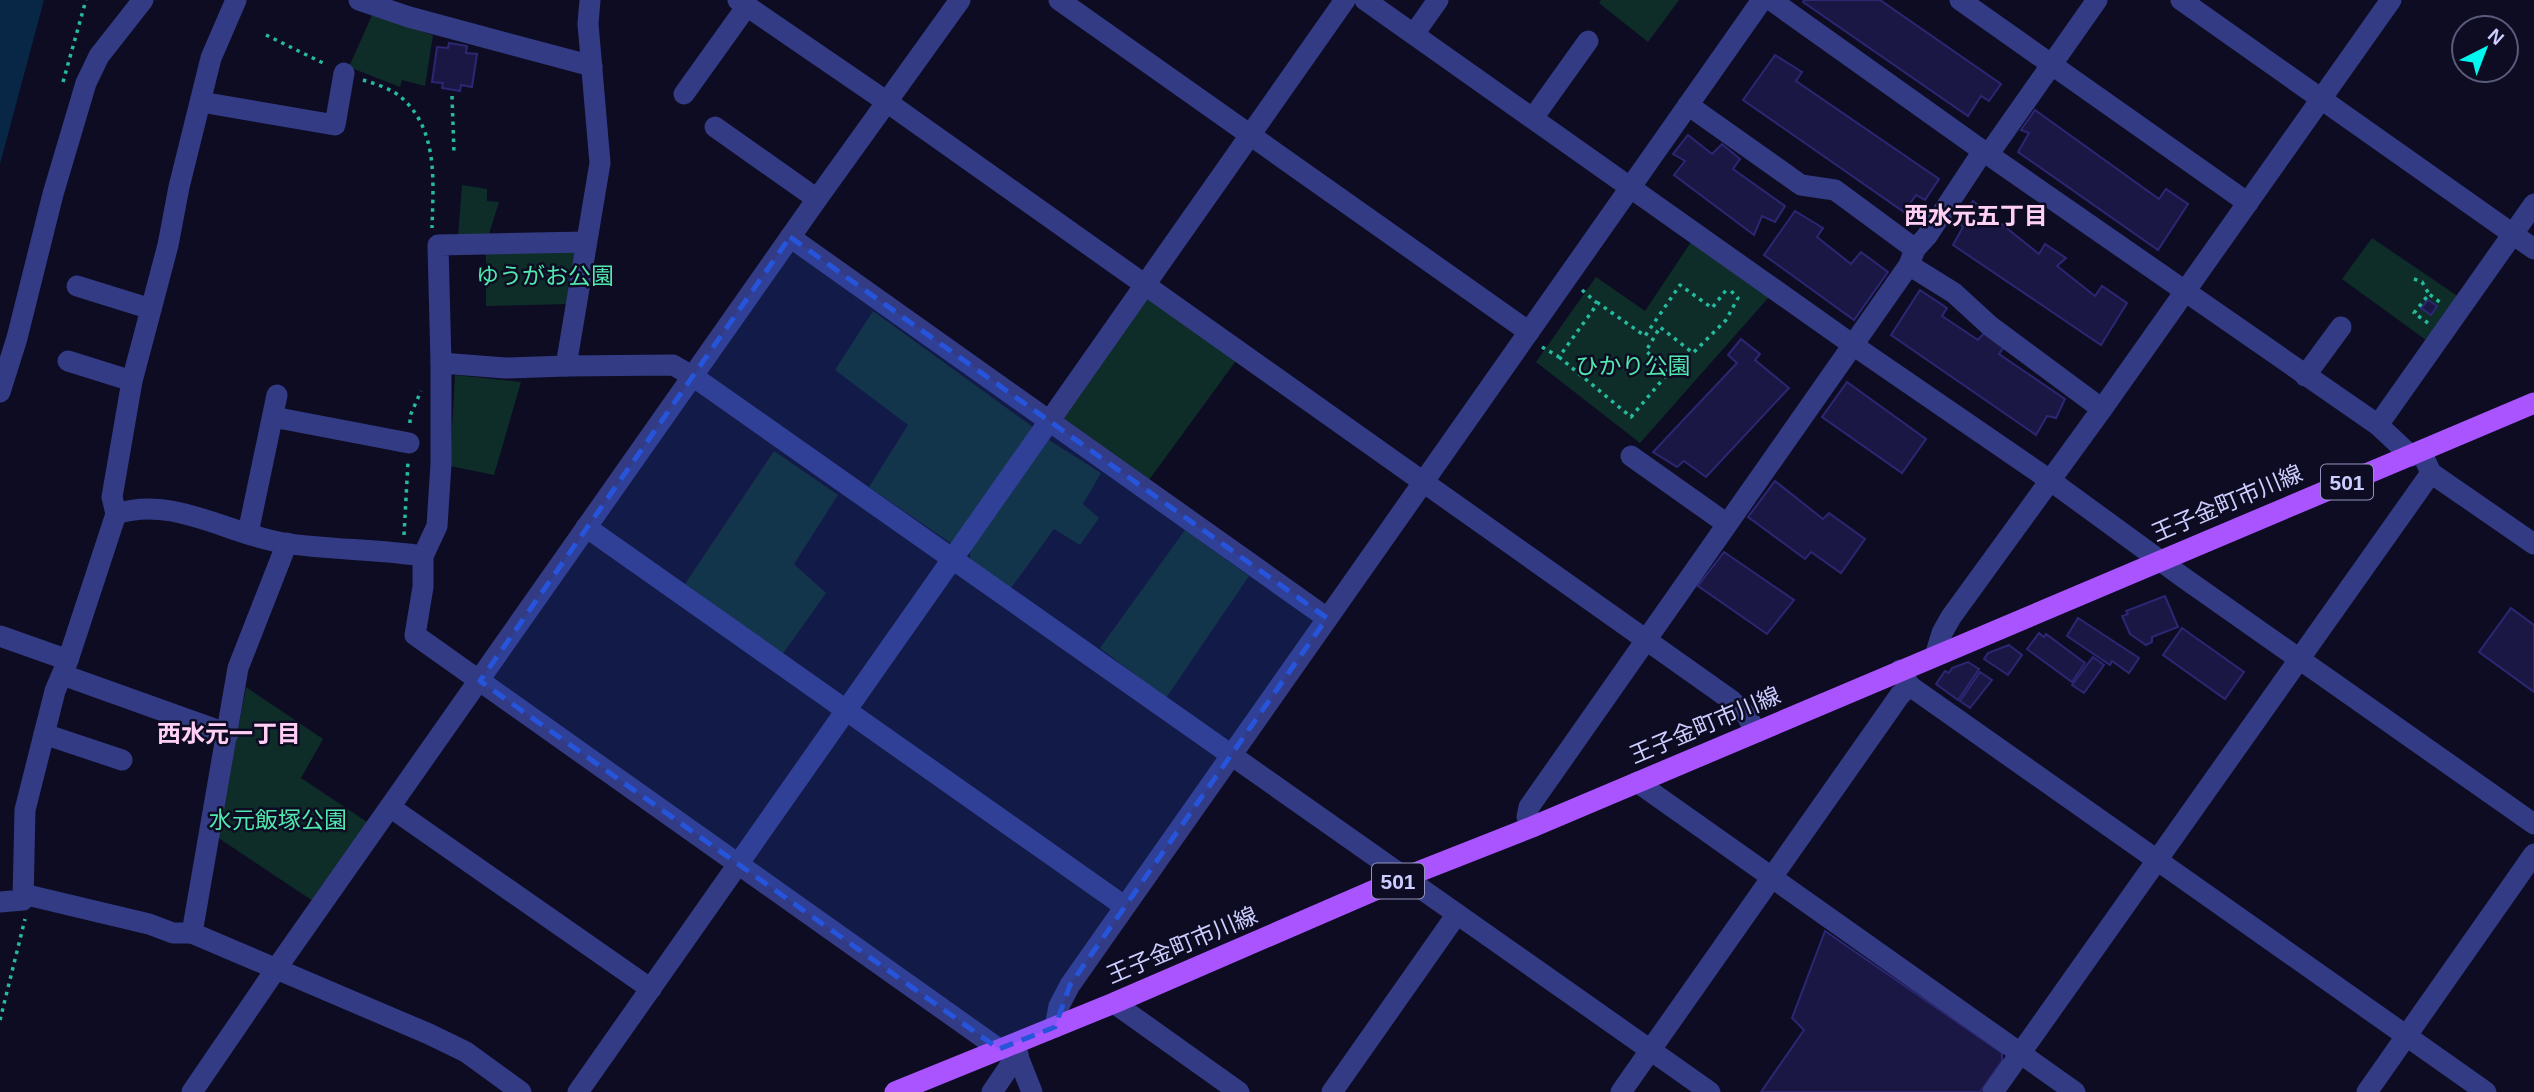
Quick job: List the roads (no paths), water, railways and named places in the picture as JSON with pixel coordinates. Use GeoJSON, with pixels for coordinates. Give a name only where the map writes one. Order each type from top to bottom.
{"type":"FeatureCollection","features":[{"type":"Feature","properties":{"kind":"main road","name":"王子金町市川線"},"geometry":{"type":"LineString","coordinates":[[895,1092],[1010,1049],[1055,1027],[1405,877],[1532,827],[1756,732],[1905,678],[1935,656],[2534,403]]}},
{"type":"Feature","properties":{"kind":"street"},"geometry":{"type":"LineString","coordinates":[[0,392],[86,83],[99,56],[143,0]]}},
{"type":"Feature","properties":{"kind":"street"},"geometry":{"type":"LineString","coordinates":[[23,897],[25,810],[55,691],[116,514],[112,497],[132,381],[168,245],[179,187],[211,58],[236,0]]}},
{"type":"Feature","properties":{"kind":"street"},"geometry":{"type":"LineString","coordinates":[[359,0],[409,17],[592,66]]}},
{"type":"Feature","properties":{"kind":"street"},"geometry":{"type":"LineString","coordinates":[[566,366],[600,163],[589,24],[590,0]]}},
{"type":"Feature","properties":{"kind":"street"},"geometry":{"type":"LineString","coordinates":[[192,1092],[586,527],[960,0]]}},
{"type":"Feature","properties":{"kind":"street"},"geometry":{"type":"LineString","coordinates":[[1059,0],[1527,334]]}},
{"type":"Feature","properties":{"kind":"street"},"geometry":{"type":"LineString","coordinates":[[578,1092],[1345,0]]}},
{"type":"Feature","properties":{"kind":"street"},"geometry":{"type":"LineString","coordinates":[[1365,0],[2534,824]]}},
{"type":"Feature","properties":{"kind":"street"},"geometry":{"type":"LineString","coordinates":[[1414,34],[1438,0]]}},
{"type":"Feature","properties":{"kind":"street"},"geometry":{"type":"LineString","coordinates":[[1055,1027],[1063,995],[1124,906],[1762,0]]}},
{"type":"Feature","properties":{"kind":"street"},"geometry":{"type":"LineString","coordinates":[[1771,0],[2378,425],[2416,453],[2431,473],[2534,544]]}},
{"type":"Feature","properties":{"kind":"street"},"geometry":{"type":"LineString","coordinates":[[1960,0],[2248,202]]}},
{"type":"Feature","properties":{"kind":"street"},"geometry":{"type":"LineString","coordinates":[[1532,827],[1527,817],[1529,807],[1912,257],[2097,0]]}},
{"type":"Feature","properties":{"kind":"street"},"geometry":{"type":"LineString","coordinates":[[2181,0],[2534,249]]}},
{"type":"Feature","properties":{"kind":"street"},"geometry":{"type":"LineString","coordinates":[[1935,656],[1942,633],[1951,617],[2051,481],[2391,0]]}},
{"type":"Feature","properties":{"kind":"street"},"geometry":{"type":"LineString","coordinates":[[684,94],[743,3],[887,102],[1731,700],[1747,716],[1756,732]]}},
{"type":"Feature","properties":{"kind":"street"},"geometry":{"type":"LineString","coordinates":[[1533,118],[1588,41]]}},
{"type":"Feature","properties":{"kind":"street"},"geometry":{"type":"LineString","coordinates":[[201,102],[335,125],[344,74]]}},
{"type":"Feature","properties":{"kind":"street"},"geometry":{"type":"LineString","coordinates":[[1688,105],[1801,185],[1835,190],[1990,327],[2102,409]]}},
{"type":"Feature","properties":{"kind":"street"},"geometry":{"type":"LineString","coordinates":[[715,127],[817,199]]}},
{"type":"Feature","properties":{"kind":"street"},"geometry":{"type":"LineString","coordinates":[[2378,425],[2534,204]]}},
{"type":"Feature","properties":{"kind":"street"},"geometry":{"type":"LineString","coordinates":[[790,237],[1326,618]]}},
{"type":"Feature","properties":{"kind":"street"},"geometry":{"type":"LineString","coordinates":[[586,242],[438,245],[441,464],[437,526],[423,556],[423,587],[415,635],[740,864],[1010,1049],[1032,1092]]}},
{"type":"Feature","properties":{"kind":"street"},"geometry":{"type":"LineString","coordinates":[[77,286],[151,309]]}},
{"type":"Feature","properties":{"kind":"street"},"geometry":{"type":"LineString","coordinates":[[2305,376],[2341,327]]}},
{"type":"Feature","properties":{"kind":"street"},"geometry":{"type":"LineString","coordinates":[[68,361],[132,381]]}},
{"type":"Feature","properties":{"kind":"street"},"geometry":{"type":"LineString","coordinates":[[441,363],[505,368],[673,365],[694,377],[1710,1092]]}},
{"type":"Feature","properties":{"kind":"street"},"geometry":{"type":"LineString","coordinates":[[248,533],[277,395]]}},
{"type":"Feature","properties":{"kind":"street"},"geometry":{"type":"LineString","coordinates":[[273,417],[409,443]]}},
{"type":"Feature","properties":{"kind":"street"},"geometry":{"type":"LineString","coordinates":[[1631,456],[1727,524]]}},
{"type":"Feature","properties":{"kind":"street"},"geometry":{"type":"LineString","coordinates":[[1993,1092],[2431,473]]}},
{"type":"Feature","properties":{"kind":"street"},"geometry":{"type":"LineString","coordinates":[[116,514],[129,510],[175,510],[287,543],[423,556]]}},
{"type":"Feature","properties":{"kind":"street"},"geometry":{"type":"LineString","coordinates":[[586,527],[1124,906]]}},
{"type":"Feature","properties":{"kind":"street"},"geometry":{"type":"LineString","coordinates":[[192,933],[238,668],[287,543]]}},
{"type":"Feature","properties":{"kind":"street"},"geometry":{"type":"LineString","coordinates":[[0,636],[65,668],[228,734]]}},
{"type":"Feature","properties":{"kind":"street"},"geometry":{"type":"LineString","coordinates":[[1621,1092],[1900,695],[1905,678],[2486,1092]]}},
{"type":"Feature","properties":{"kind":"street"},"geometry":{"type":"LineString","coordinates":[[44,734],[122,760]]}},
{"type":"Feature","properties":{"kind":"street"},"geometry":{"type":"LineString","coordinates":[[1636,782],[2075,1092]]}},
{"type":"Feature","properties":{"kind":"street"},"geometry":{"type":"LineString","coordinates":[[390,807],[651,989]]}},
{"type":"Feature","properties":{"kind":"street"},"geometry":{"type":"LineString","coordinates":[[2367,1092],[2534,854]]}},
{"type":"Feature","properties":{"kind":"street"},"geometry":{"type":"LineString","coordinates":[[0,902],[23,897],[149,924],[173,933],[192,933],[466,1052],[521,1092]]}},
{"type":"Feature","properties":{"kind":"street"},"geometry":{"type":"LineString","coordinates":[[1332,1092],[1457,914]]}},
{"type":"Feature","properties":{"kind":"street"},"geometry":{"type":"LineString","coordinates":[[1114,1003],[1239,1092]]}},
{"type":"Feature","properties":{"kind":"street"},"geometry":{"type":"LineString","coordinates":[[992,1092],[1010,1049]]}},
{"type":"Feature","properties":{"kind":"water"},"geometry":{"type":"Polygon","coordinates":[[[0,0],[44,0],[0,164],[0,0]]]}},
{"type":"Feature","properties":{"kind":"district","name":"西水元五丁目"},"geometry":{"type":"Point","coordinates":[1976,215]}},
{"type":"Feature","properties":{"kind":"district","name":"西水元一丁目"},"geometry":{"type":"Point","coordinates":[229,733]}},
{"type":"Feature","properties":{"kind":"park label","name":"ゆうがお公園"},"geometry":{"type":"Point","coordinates":[545,276]}},
{"type":"Feature","properties":{"kind":"park label","name":"ひかり公園"},"geometry":{"type":"Point","coordinates":[1633,366]}},
{"type":"Feature","properties":{"kind":"park label","name":"水元飯塚公園"},"geometry":{"type":"Point","coordinates":[278,820]}}]}
